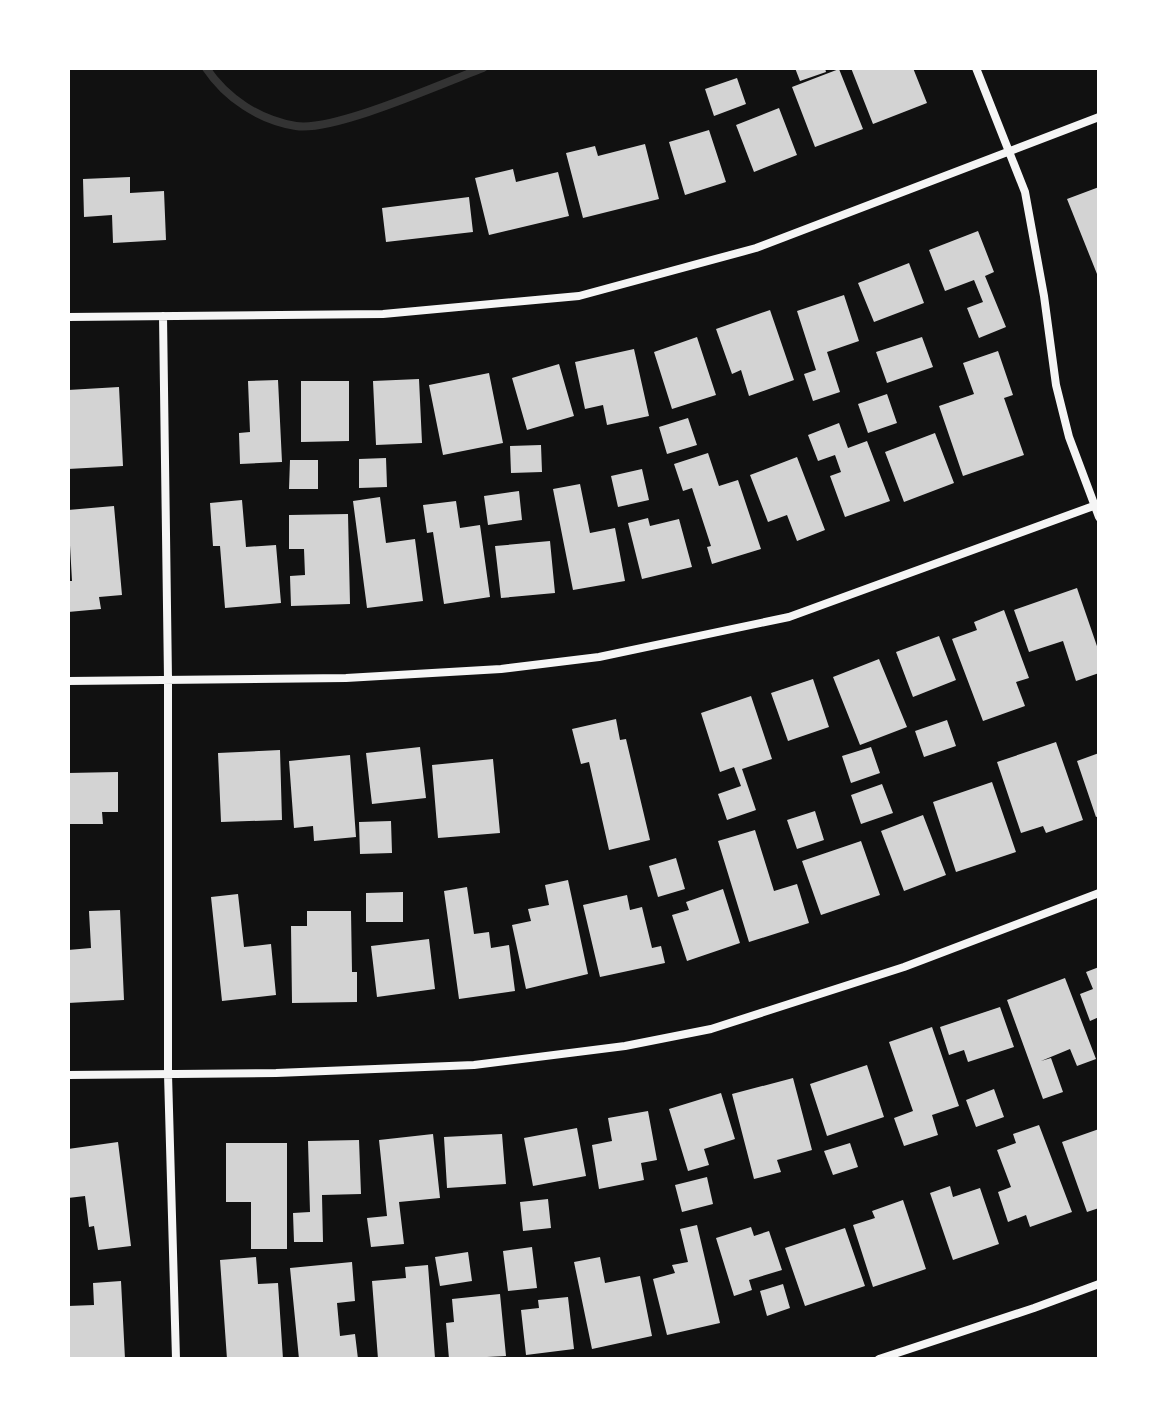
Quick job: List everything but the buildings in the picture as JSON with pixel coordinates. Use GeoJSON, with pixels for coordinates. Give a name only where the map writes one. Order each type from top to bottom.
{"type":"FeatureCollection","features":[{"type":"Feature","properties":{"kind":"street"},"geometry":{"type":"LineString","coordinates":[[976,68],[1025,192],[1056,385],[1069,437],[1099,517]]}},
{"type":"Feature","properties":{"kind":"street"},"geometry":{"type":"LineString","coordinates":[[68,317],[383,314],[579,296],[756,248],[1099,117]]}},
{"type":"Feature","properties":{"kind":"street"},"geometry":{"type":"LineString","coordinates":[[163,316],[168,679],[168,1074],[176,1359]]}},
{"type":"Feature","properties":{"kind":"street"},"geometry":{"type":"LineString","coordinates":[[68,681],[362,678],[501,669],[599,657],[789,617],[1097,505]]}},
{"type":"Feature","properties":{"kind":"street"},"geometry":{"type":"LineString","coordinates":[[68,1075],[276,1073],[474,1065],[625,1046],[711,1029],[904,967],[1099,893]]}},
{"type":"Feature","properties":{"kind":"street"},"geometry":{"type":"LineString","coordinates":[[879,1359],[1099,1284]]}},
{"type":"Feature","properties":{"kind":"waterway"},"geometry":{"type":"LineString","coordinates":[[206,68],[223,89],[245,106],[269,119],[296,126],[336,122],[483,68]]}}]}
